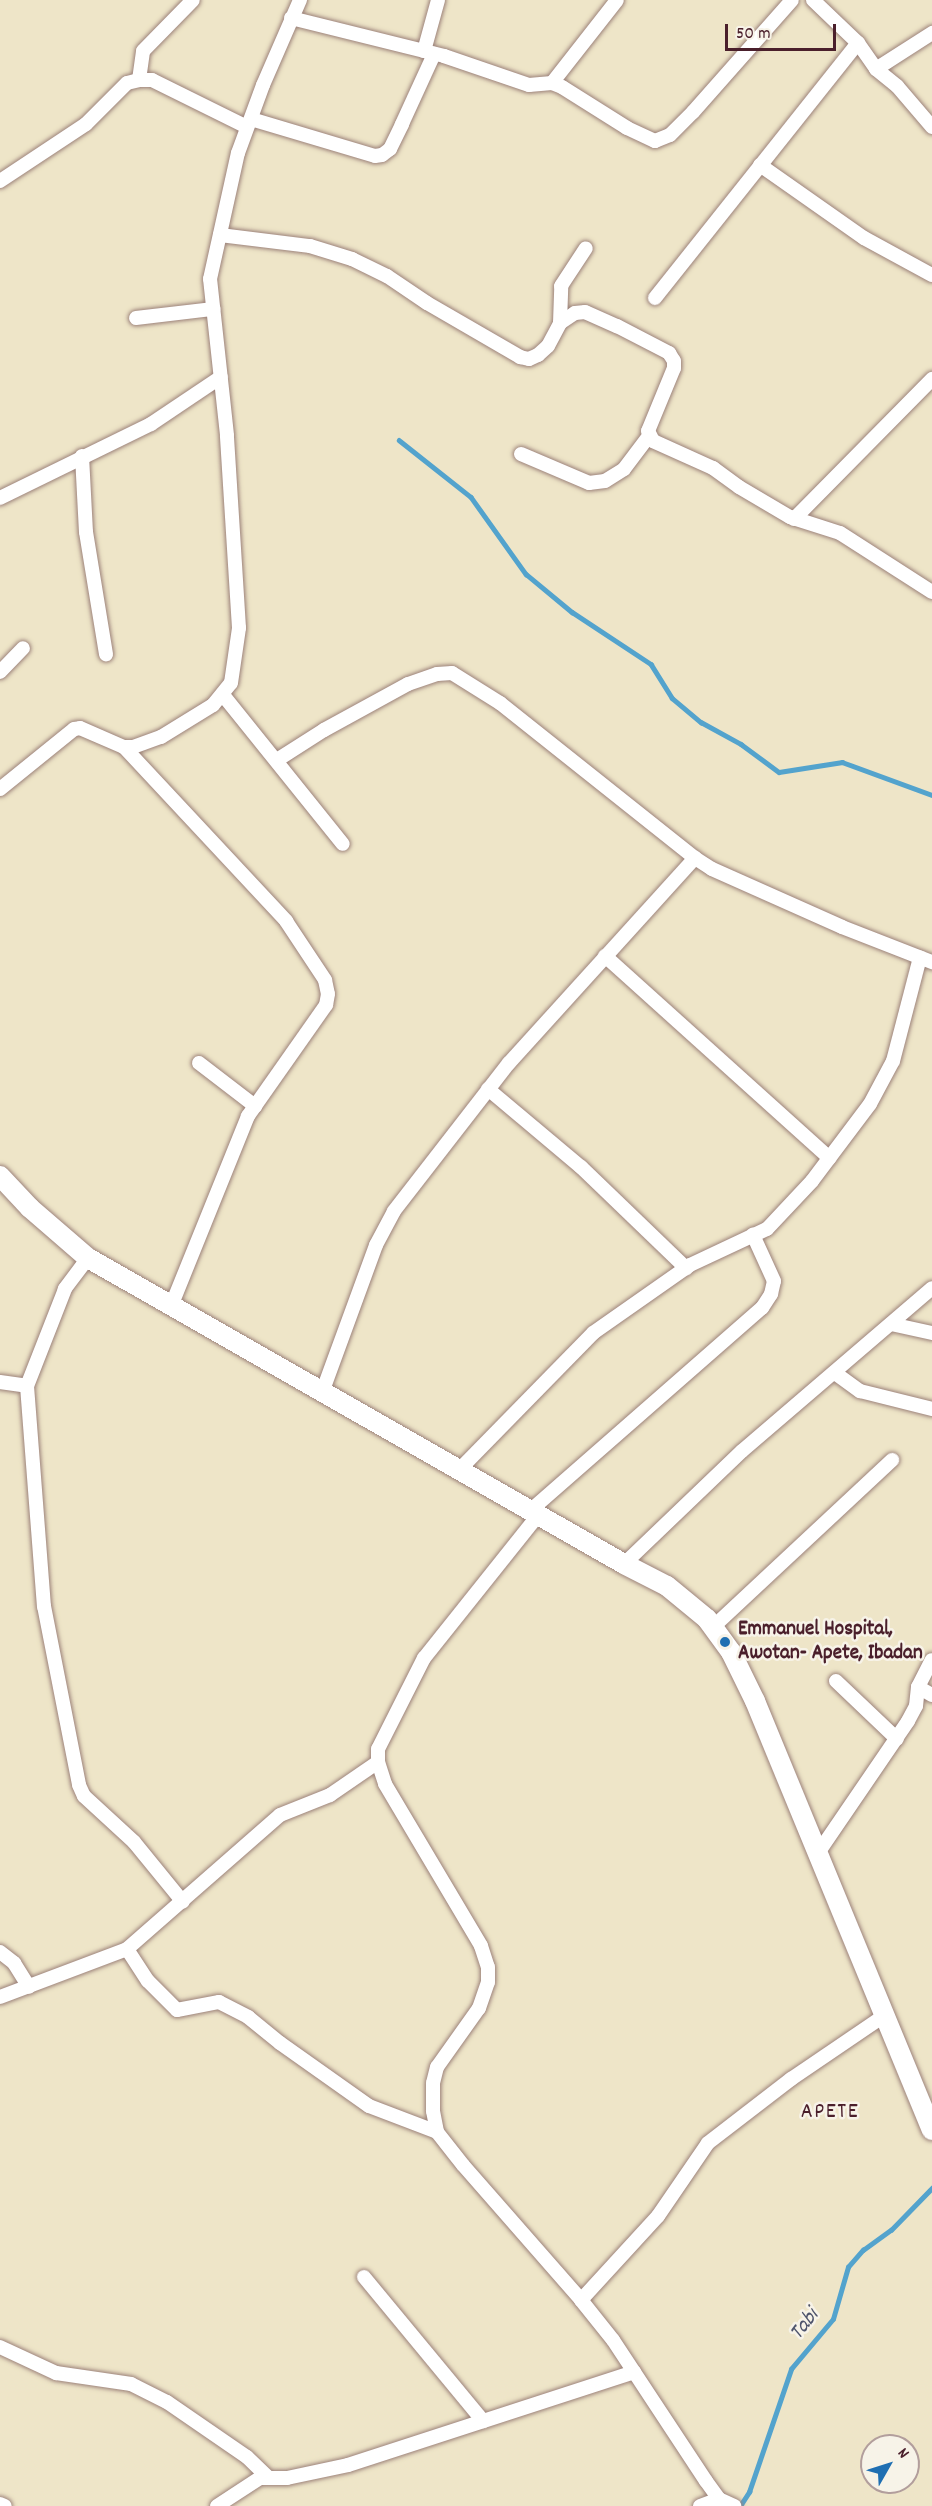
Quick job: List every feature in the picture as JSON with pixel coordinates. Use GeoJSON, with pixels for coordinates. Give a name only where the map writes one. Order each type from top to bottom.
{"type":"FeatureCollection","features":[{"type":"Feature","properties":{"kind":"main road"},"geometry":{"type":"LineString","coordinates":[[0,1176],[30,1208],[88,1258],[323,1390],[624,1564],[667,1586],[713,1627],[730,1652],[755,1701],[932,2130]]}},
{"type":"Feature","properties":{"kind":"street"},"geometry":{"type":"LineString","coordinates":[[140,80],[143,51],[193,0]]}},
{"type":"Feature","properties":{"kind":"street"},"geometry":{"type":"LineString","coordinates":[[124,747],[161,737],[213,705],[231,683],[236,668],[239,628],[227,435],[210,279],[238,153],[300,0]]}},
{"type":"Feature","properties":{"kind":"street"},"geometry":{"type":"LineString","coordinates":[[2,176],[86,124],[127,83],[140,80],[152,80],[249,123],[375,156],[382,155],[390,149],[402,124],[429,52],[438,0]]}},
{"type":"Feature","properties":{"kind":"street"},"geometry":{"type":"LineString","coordinates":[[552,83],[617,0]]}},
{"type":"Feature","properties":{"kind":"street"},"geometry":{"type":"LineString","coordinates":[[291,18],[429,52],[529,85],[552,83],[627,128],[656,141],[662,140],[693,112],[792,0]]}},
{"type":"Feature","properties":{"kind":"street"},"geometry":{"type":"LineString","coordinates":[[813,0],[858,43],[876,69],[897,86],[932,127]]}},
{"type":"Feature","properties":{"kind":"street"},"geometry":{"type":"LineString","coordinates":[[876,69],[932,33]]}},
{"type":"Feature","properties":{"kind":"street"},"geometry":{"type":"LineString","coordinates":[[655,298],[858,43]]}},
{"type":"Feature","properties":{"kind":"street"},"geometry":{"type":"LineString","coordinates":[[760,165],[864,238],[932,276]]}},
{"type":"Feature","properties":{"kind":"street"},"geometry":{"type":"LineString","coordinates":[[220,235],[310,246],[351,259],[387,276],[447,315],[520,357],[529,359],[548,346],[560,323],[561,286],[586,249]]}},
{"type":"Feature","properties":{"kind":"street"},"geometry":{"type":"LineString","coordinates":[[136,318],[213,309]]}},
{"type":"Feature","properties":{"kind":"street"},"geometry":{"type":"LineString","coordinates":[[521,454],[589,483],[605,481],[624,469],[649,436],[652,416],[674,369],[674,361],[669,353],[585,312],[575,313],[560,323]]}},
{"type":"Feature","properties":{"kind":"street"},"geometry":{"type":"LineString","coordinates":[[0,498],[151,424],[221,377]]}},
{"type":"Feature","properties":{"kind":"street"},"geometry":{"type":"LineString","coordinates":[[794,519],[932,379]]}},
{"type":"Feature","properties":{"kind":"street"},"geometry":{"type":"LineString","coordinates":[[649,436],[653,441],[713,468],[739,487],[794,519],[840,533],[932,592]]}},
{"type":"Feature","properties":{"kind":"street"},"geometry":{"type":"LineString","coordinates":[[82,456],[86,532],[106,654]]}},
{"type":"Feature","properties":{"kind":"street"},"geometry":{"type":"LineString","coordinates":[[0,672],[23,648]]}},
{"type":"Feature","properties":{"kind":"street"},"geometry":{"type":"LineString","coordinates":[[276,760],[324,730],[408,684],[437,674],[452,673],[468,681],[509,711],[694,858],[734,881],[842,927],[926,959],[893,1061],[870,1104],[830,1158],[775,1222],[686,1268],[593,1334],[460,1469]]}},
{"type":"Feature","properties":{"kind":"street"},"geometry":{"type":"LineString","coordinates":[[223,695],[343,844]]}},
{"type":"Feature","properties":{"kind":"street"},"geometry":{"type":"LineString","coordinates":[[0,789],[74,729],[80,728],[124,747],[286,921],[325,980],[328,994],[326,1005],[255,1106],[238,1139],[172,1304]]}},
{"type":"Feature","properties":{"kind":"street"},"geometry":{"type":"LineString","coordinates":[[323,1390],[376,1245],[394,1211],[488,1089],[694,858]]}},
{"type":"Feature","properties":{"kind":"street"},"geometry":{"type":"LineString","coordinates":[[605,956],[830,1158]]}},
{"type":"Feature","properties":{"kind":"street"},"geometry":{"type":"LineString","coordinates":[[198,1063],[255,1106]]}},
{"type":"Feature","properties":{"kind":"street"},"geometry":{"type":"LineString","coordinates":[[488,1089],[581,1167],[686,1268]]}},
{"type":"Feature","properties":{"kind":"street"},"geometry":{"type":"LineString","coordinates":[[729,2503],[582,2300],[463,2165],[438,2132],[433,2111],[433,2083],[437,2067],[480,2008],[488,1982],[488,1967],[481,1946],[385,1784],[378,1762],[378,1749],[424,1658],[535,1512],[762,1308],[771,1294],[774,1281],[753,1235]]}},
{"type":"Feature","properties":{"kind":"street"},"geometry":{"type":"LineString","coordinates":[[88,1258],[66,1289],[27,1386],[44,1606],[79,1785],[84,1796],[134,1842],[183,1902]]}},
{"type":"Feature","properties":{"kind":"street"},"geometry":{"type":"LineString","coordinates":[[624,1564],[742,1451],[929,1293]]}},
{"type":"Feature","properties":{"kind":"street"},"geometry":{"type":"LineString","coordinates":[[891,1324],[932,1333]]}},
{"type":"Feature","properties":{"kind":"street"},"geometry":{"type":"LineString","coordinates":[[835,1373],[860,1391],[932,1409]]}},
{"type":"Feature","properties":{"kind":"street"},"geometry":{"type":"LineString","coordinates":[[0,1382],[27,1386]]}},
{"type":"Feature","properties":{"kind":"street"},"geometry":{"type":"LineString","coordinates":[[713,1627],[892,1460]]}},
{"type":"Feature","properties":{"kind":"street"},"geometry":{"type":"LineString","coordinates":[[818,1853],[897,1738],[916,1706],[918,1687],[932,1660]]}},
{"type":"Feature","properties":{"kind":"street"},"geometry":{"type":"LineString","coordinates":[[836,1681],[897,1738]]}},
{"type":"Feature","properties":{"kind":"street"},"geometry":{"type":"LineString","coordinates":[[918,1687],[932,1695]]}},
{"type":"Feature","properties":{"kind":"street"},"geometry":{"type":"LineString","coordinates":[[0,1997],[127,1949],[183,1902],[252,1837],[280,1815],[330,1795],[378,1762]]}},
{"type":"Feature","properties":{"kind":"street"},"geometry":{"type":"LineString","coordinates":[[127,1949],[148,1981],[177,2010],[219,2001],[248,2017],[369,2106],[438,2132]]}},
{"type":"Feature","properties":{"kind":"street"},"geometry":{"type":"LineString","coordinates":[[0,1952],[14,1963],[29,1987]]}},
{"type":"Feature","properties":{"kind":"street"},"geometry":{"type":"LineString","coordinates":[[582,2300],[658,2216],[708,2143],[791,2079],[885,2015]]}},
{"type":"Feature","properties":{"kind":"street"},"geometry":{"type":"LineString","coordinates":[[364,2277],[483,2421]]}},
{"type":"Feature","properties":{"kind":"street"},"geometry":{"type":"LineString","coordinates":[[0,2347],[56,2373],[131,2384],[167,2402],[247,2457],[269,2478]]}},
{"type":"Feature","properties":{"kind":"street"},"geometry":{"type":"LineString","coordinates":[[217,2506],[260,2478],[287,2478],[348,2465],[634,2372]]}},
{"type":"Feature","properties":{"kind":"street"},"geometry":{"type":"LineString","coordinates":[[700,2506],[729,2503]]}},
{"type":"Feature","properties":{"kind":"street"},"geometry":{"type":"LineString","coordinates":[[0,2504],[5,2506]]}},
{"type":"Feature","properties":{"kind":"waterway"},"geometry":{"type":"LineString","coordinates":[[399,440],[471,497],[526,574],[572,612],[651,664],[672,698],[701,722],[741,744],[779,772],[842,762],[932,795]]}},
{"type":"Feature","properties":{"kind":"waterway","name":"Tabi"},"geometry":{"type":"LineString","coordinates":[[740,2506],[749,2492],[791,2369],[833,2319],[848,2267],[863,2250],[891,2230],[932,2188]]}},
{"type":"Feature","properties":{"kind":"place","name":"Emmanuel Hospital, Awotan- Apete, Ibadan"},"geometry":{"type":"Point","coordinates":[725,1642]}},
{"type":"Feature","properties":{"kind":"district","name":"APETE"},"geometry":{"type":"Point","coordinates":[830,2113]}}]}
